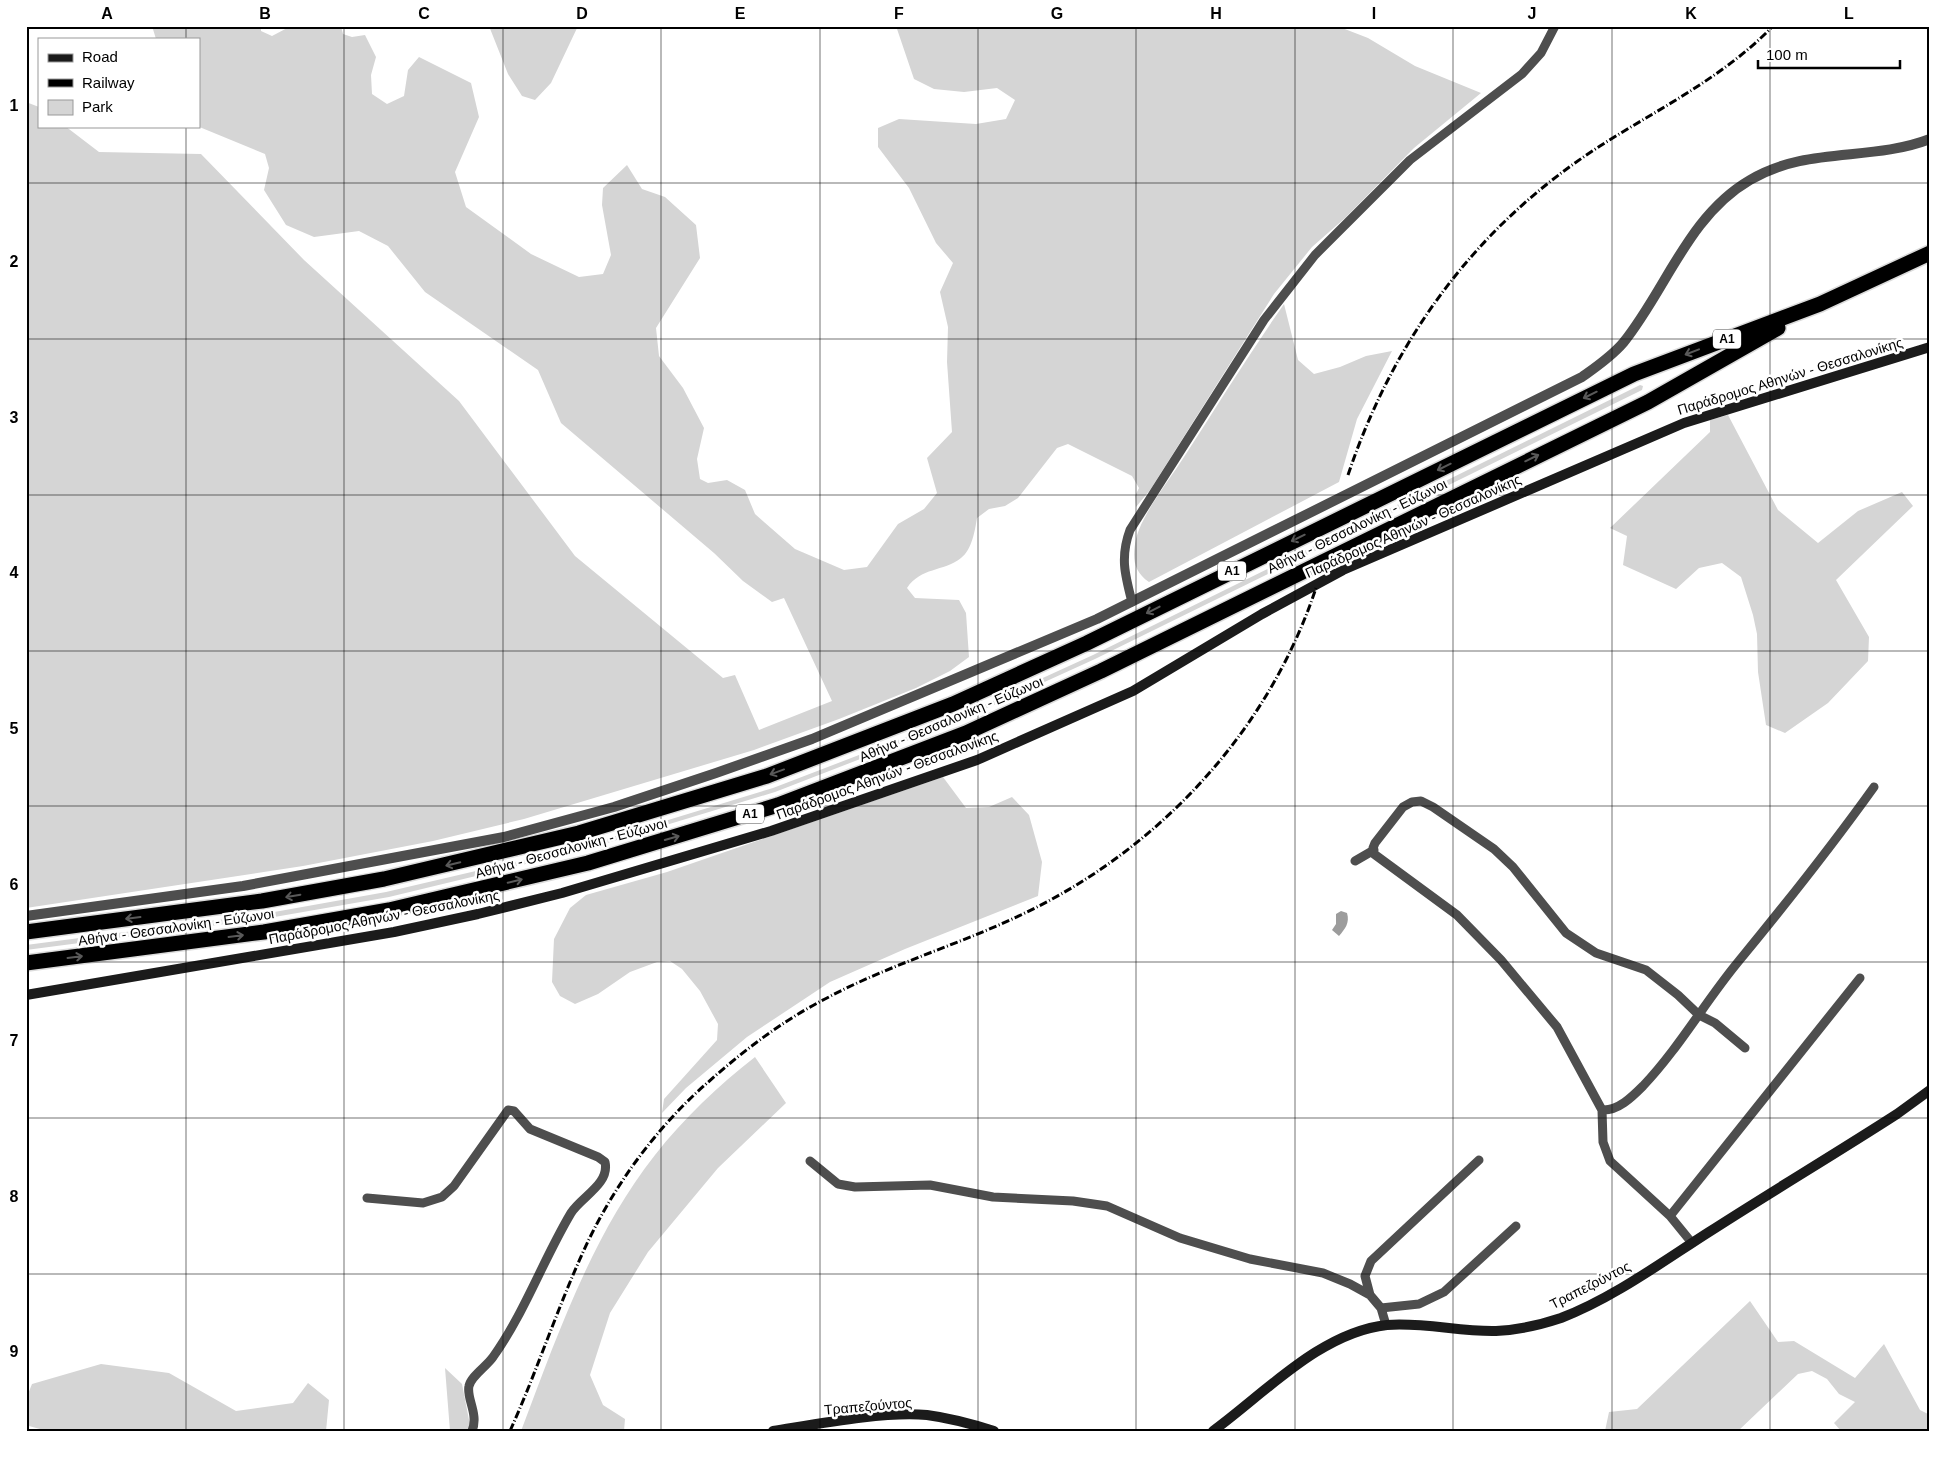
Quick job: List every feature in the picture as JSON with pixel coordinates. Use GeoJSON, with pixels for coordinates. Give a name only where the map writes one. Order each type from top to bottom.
{"type":"FeatureCollection","features":[{"type":"Feature","properties":{"kind":"highway","name":"Αθήνα - Θεσσαλονίκη - Εύζωνοι"},"geometry":{"type":"LineString","coordinates":[[26,932],[262,901],[392,877],[579,833],[767,776],[953,704],[1070,651],[1634,374],[1819,304],[1930,253]]}},
{"type":"Feature","properties":{"kind":"highway","name":"Αθήνα - Θεσσαλονίκη - Εύζωνοι"},"geometry":{"type":"LineString","coordinates":[[26,963],[264,932],[442,898],[588,863],[778,805],[833,785],[966,733],[1101,671],[1648,402],[1819,304]]}},
{"type":"Feature","properties":{"kind":"main road","name":"Παράδρομος Αθηνών - Θεσσαλονίκης"},"geometry":{"type":"LineString","coordinates":[[26,995],[394,932],[478,914],[562,894],[771,831],[977,760],[1124,695],[1307,588],[1343,570],[1684,423],[1930,347]]}},
{"type":"Feature","properties":{"kind":"main road","name":"Τραπεζούντος"},"geometry":{"type":"LineString","coordinates":[[1213,1431],[1329,1343],[1346,1335],[1386,1325],[1410,1324],[1494,1331],[1539,1324],[1574,1312],[1627,1284],[1897,1114],[1930,1090]]}},
{"type":"Feature","properties":{"kind":"main road","name":"Τραπεζούντος"},"geometry":{"type":"LineString","coordinates":[[773,1431],[871,1418],[914,1415],[960,1421],[994,1431]]}},
{"type":"Feature","properties":{"kind":"street"},"geometry":{"type":"LineString","coordinates":[[1132,602],[1124,571],[1123,548],[1130,530],[1264,320],[1315,255],[1410,160],[1522,74],[1541,53],[1555,26]]}},
{"type":"Feature","properties":{"kind":"street"},"geometry":{"type":"LineString","coordinates":[[26,916],[243,886],[504,837],[614,807],[812,739],[1014,655],[1132,602],[1582,377],[1602,363],[1623,343],[1698,228],[1716,206],[1750,180],[1777,167],[1806,158],[1878,152],[1904,148],[1930,139]]}},
{"type":"Feature","properties":{"kind":"street"},"geometry":{"type":"LineString","coordinates":[[1602,1110],[1611,1111],[1642,1086],[1699,1015],[1738,962],[1782,911],[1874,787]]}},
{"type":"Feature","properties":{"kind":"street"},"geometry":{"type":"LineString","coordinates":[[1692,1243],[1670,1216],[1610,1161],[1603,1142],[1602,1110],[1557,1028],[1501,960],[1457,915],[1374,854],[1375,843],[1403,807],[1412,802],[1421,801],[1494,848],[1513,867],[1566,933],[1596,953],[1646,970],[1678,994],[1699,1015],[1715,1023],[1745,1048]]}},
{"type":"Feature","properties":{"kind":"street"},"geometry":{"type":"LineString","coordinates":[[1354,861],[1374,850]]}},
{"type":"Feature","properties":{"kind":"street"},"geometry":{"type":"LineString","coordinates":[[1670,1216],[1860,978]]}},
{"type":"Feature","properties":{"kind":"street"},"geometry":{"type":"LineString","coordinates":[[366,1198],[404,1203],[423,1203],[442,1198],[454,1186],[508,1110],[514,1112],[530,1129],[598,1157],[605,1162],[607,1169],[602,1181],[572,1212],[512,1330],[488,1364],[470,1382],[468,1388],[474,1415],[472,1431]]}},
{"type":"Feature","properties":{"kind":"street"},"geometry":{"type":"LineString","coordinates":[[1370,1295],[1365,1276],[1371,1261],[1479,1160]]}},
{"type":"Feature","properties":{"kind":"street"},"geometry":{"type":"LineString","coordinates":[[810,1161],[838,1184],[855,1187],[930,1185],[1001,1198],[1072,1201],[1107,1206],[1180,1238],[1250,1258],[1323,1273],[1370,1295],[1381,1308],[1386,1325]]}},
{"type":"Feature","properties":{"kind":"street"},"geometry":{"type":"LineString","coordinates":[[1381,1308],[1419,1304],[1444,1292],[1516,1226]]}},
{"type":"Feature","properties":{"kind":"green space"},"geometry":{"type":"Polygon","coordinates":[[[152,26],[261,26],[261,31],[272,36],[291,26],[341,26],[343,34],[352,37],[365,35],[376,57],[371,75],[372,94],[387,104],[404,96],[408,70],[419,57],[471,83],[479,117],[455,172],[466,207],[531,254],[579,277],[603,274],[611,255],[602,205],[603,188],[627,165],[642,189],[665,197],[696,225],[700,258],[656,328],[659,356],[683,388],[704,428],[697,459],[700,479],[708,483],[727,480],[745,490],[755,514],[795,549],[844,570],[867,567],[898,524],[924,509],[937,493],[927,458],[952,432],[947,362],[948,327],[940,292],[953,263],[936,243],[909,188],[878,147],[878,128],[899,119],[976,124],[1006,119],[1015,100],[997,88],[964,92],[934,89],[914,79],[896,26],[1337,26],[1368,38],[1415,66],[1481,93],[1414,148],[1345,218],[1312,247],[1274,294],[1150,490],[1136,507],[1135,496],[1139,488],[1132,476],[1068,444],[1057,448],[1018,498],[1005,506],[989,509],[977,518],[968,550],[961,558],[947,566],[925,573],[913,581],[907,588],[915,598],[959,600],[966,613],[969,657],[950,671],[916,688],[754,750],[524,819],[433,841],[303,866],[26,908],[26,102],[38,107],[38,128],[68,128],[99,152],[201,154],[304,260],[459,401],[575,556],[723,678],[735,675],[759,730],[832,701],[784,598],[772,602],[743,581],[714,553],[561,423],[538,370],[425,292],[388,246],[359,231],[314,237],[286,225],[264,190],[269,168],[265,154],[200,127],[200,38],[156,38],[152,26]]]}},
{"type":"Feature","properties":{"kind":"green space"},"geometry":{"type":"Polygon","coordinates":[[[489,26],[578,26],[551,83],[535,100],[522,96],[508,74],[489,26]]]}},
{"type":"Feature","properties":{"kind":"green space"},"geometry":{"type":"Polygon","coordinates":[[[1284,304],[1298,360],[1314,374],[1340,367],[1366,356],[1392,351],[1357,419],[1339,482],[1149,582],[1140,573],[1134,558],[1139,529],[1157,497],[1284,304]]]}},
{"type":"Feature","properties":{"kind":"green space"},"geometry":{"type":"Polygon","coordinates":[[[1640,385],[1643,386],[1642,390],[1095,659],[961,720],[775,792],[584,850],[389,897],[263,919],[26,950],[26,945],[263,914],[386,892],[583,846],[773,788],[958,717],[1093,655],[1640,385]]]}},
{"type":"Feature","properties":{"kind":"green space"},"geometry":{"type":"Polygon","coordinates":[[[1728,415],[1778,510],[1818,543],[1858,511],[1902,492],[1913,506],[1836,580],[1869,637],[1868,661],[1828,703],[1785,733],[1766,725],[1758,672],[1757,634],[1741,577],[1722,563],[1699,568],[1676,589],[1623,565],[1627,536],[1610,528],[1710,432],[1710,420],[1728,415]]]}},
{"type":"Feature","properties":{"kind":"green space"},"geometry":{"type":"Polygon","coordinates":[[[943,777],[966,808],[989,807],[1012,797],[1029,815],[1042,862],[1038,896],[905,949],[830,982],[747,1037],[686,1088],[662,1113],[664,1099],[717,1040],[718,1024],[700,991],[682,969],[670,961],[657,962],[630,972],[598,994],[575,1004],[560,996],[552,982],[554,939],[570,908],[586,895],[667,872],[943,777]]]}},
{"type":"Feature","properties":{"kind":"green space"},"geometry":{"type":"Polygon","coordinates":[[[755,1057],[786,1103],[718,1168],[648,1252],[610,1313],[590,1375],[603,1405],[625,1419],[624,1431],[521,1431],[548,1359],[594,1252],[633,1186],[666,1141],[690,1115],[728,1079],[755,1057]]]}},
{"type":"Feature","properties":{"kind":"green space"},"geometry":{"type":"Polygon","coordinates":[[[1750,1301],[1778,1342],[1794,1341],[1855,1378],[1884,1344],[1920,1410],[1930,1415],[1930,1431],[1841,1431],[1834,1423],[1855,1402],[1839,1394],[1827,1379],[1812,1371],[1798,1374],[1738,1431],[1605,1431],[1609,1412],[1637,1409],[1750,1301]]]}},
{"type":"Feature","properties":{"kind":"green space"},"geometry":{"type":"Polygon","coordinates":[[[101,1364],[169,1373],[236,1411],[293,1403],[308,1383],[329,1400],[326,1431],[47,1431],[29,1426],[26,1399],[32,1384],[101,1364]]]}},
{"type":"Feature","properties":{"kind":"green space"},"geometry":{"type":"Polygon","coordinates":[[[445,1368],[462,1384],[470,1425],[468,1431],[450,1431],[445,1368]]]}},
{"type":"Feature","properties":{"kind":"shaded area"},"geometry":{"type":"Polygon","coordinates":[[[1341,911],[1347,913],[1348,920],[1339,936],[1332,930],[1336,924],[1336,914],[1341,911]]]}},
{"type":"Feature","properties":{"kind":"railway"},"geometry":{"type":"LineString","coordinates":[[1348,475],[1367,425],[1389,377],[1445,289],[1478,249],[1515,211],[1556,177],[1600,146],[1712,77],[1754,44],[1773,26]]}},
{"type":"Feature","properties":{"kind":"railway"},"geometry":{"type":"LineString","coordinates":[[510,1431],[574,1272],[595,1227],[637,1160],[688,1101],[763,1037],[809,1008],[875,975],[1027,912],[1076,885],[1122,854],[1165,818],[1204,779],[1239,736],[1270,689],[1296,640],[1316,588]]}}]}
